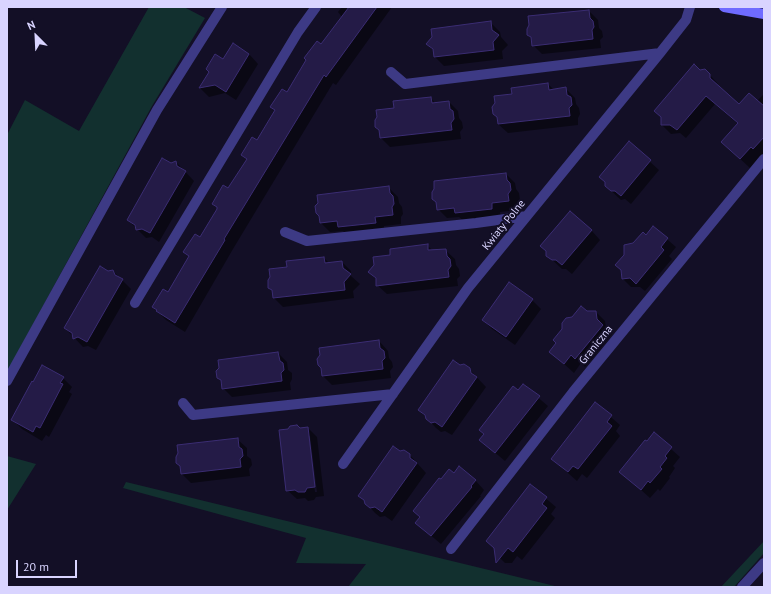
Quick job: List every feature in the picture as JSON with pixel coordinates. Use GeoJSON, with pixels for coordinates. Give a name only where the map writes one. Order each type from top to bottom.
{"type":"FeatureCollection","features":[{"type":"Feature","properties":{"kind":"street"},"geometry":{"type":"LineString","coordinates":[[7,381],[157,110],[222,7]]}},
{"type":"Feature","properties":{"kind":"street"},"geometry":{"type":"LineString","coordinates":[[135,303],[298,32],[316,7]]}},
{"type":"Feature","properties":{"kind":"street","name":"Kwiaty Polne"},"geometry":{"type":"LineString","coordinates":[[343,464],[468,288],[660,53],[686,20],[690,7]]}},
{"type":"Feature","properties":{"kind":"street"},"geometry":{"type":"LineString","coordinates":[[724,7],[764,14]]}},
{"type":"Feature","properties":{"kind":"street"},"geometry":{"type":"LineString","coordinates":[[391,72],[405,84],[660,53]]}},
{"type":"Feature","properties":{"kind":"street","name":"Graniczna"},"geometry":{"type":"LineString","coordinates":[[451,549],[574,392],[764,160]]}},
{"type":"Feature","properties":{"kind":"street"},"geometry":{"type":"LineString","coordinates":[[285,232],[307,240],[527,216]]}},
{"type":"Feature","properties":{"kind":"street"},"geometry":{"type":"LineString","coordinates":[[183,403],[193,415],[393,394]]}},
{"type":"Feature","properties":{"kind":"street"},"geometry":{"type":"LineString","coordinates":[[742,587],[764,563]]}},
{"type":"Feature","properties":{"kind":"green space"},"geometry":{"type":"Polygon","coordinates":[[[149,7],[184,7],[205,18],[152,106],[7,372],[7,135],[25,100],[79,131],[149,7]]]}},
{"type":"Feature","properties":{"kind":"green space"},"geometry":{"type":"Polygon","coordinates":[[[7,456],[36,464],[7,510],[7,456]]]}},
{"type":"Feature","properties":{"kind":"green space"},"geometry":{"type":"Polygon","coordinates":[[[126,482],[559,587],[348,587],[366,564],[296,563],[306,538],[123,488],[126,482]]]}},
{"type":"Feature","properties":{"kind":"green space"},"geometry":{"type":"Polygon","coordinates":[[[764,541],[764,553],[734,587],[721,587],[764,541]]]}},
{"type":"Feature","properties":{"kind":"building"},"geometry":{"type":"Polygon","coordinates":[[[349,7],[377,7],[326,77],[324,75],[224,239],[225,240],[175,323],[152,307],[163,289],[168,292],[189,256],[183,252],[195,234],[200,237],[217,209],[217,207],[212,204],[223,185],[228,188],[247,159],[241,155],[252,137],[257,140],[275,110],[270,107],[282,89],[287,92],[306,60],[304,58],[317,41],[321,44],[349,7]]]}},
{"type":"Feature","properties":{"kind":"building"},"geometry":{"type":"Polygon","coordinates":[[[589,10],[590,18],[593,21],[594,27],[592,30],[593,39],[532,46],[531,37],[527,35],[529,25],[528,16],[589,10]]]}},
{"type":"Feature","properties":{"kind":"building"},"geometry":{"type":"Polygon","coordinates":[[[491,21],[492,30],[499,35],[493,42],[494,50],[434,57],[433,49],[426,44],[432,37],[431,29],[491,21]]]}},
{"type":"Feature","properties":{"kind":"building"},"geometry":{"type":"Polygon","coordinates":[[[233,43],[249,54],[226,92],[215,85],[199,88],[209,72],[206,69],[215,54],[223,59],[233,43]]]}},
{"type":"Feature","properties":{"kind":"building"},"geometry":{"type":"Polygon","coordinates":[[[694,64],[700,70],[705,69],[710,74],[710,78],[739,104],[749,93],[764,106],[764,137],[753,149],[751,147],[740,159],[721,142],[738,123],[706,96],[677,130],[670,125],[661,125],[661,117],[654,111],[694,64]]]}},
{"type":"Feature","properties":{"kind":"building"},"geometry":{"type":"Polygon","coordinates":[[[548,83],[549,90],[566,87],[567,95],[571,97],[572,105],[569,108],[570,116],[498,124],[497,117],[493,114],[492,107],[495,103],[494,96],[512,94],[511,88],[548,83]]]}},
{"type":"Feature","properties":{"kind":"building"},"geometry":{"type":"Polygon","coordinates":[[[431,97],[432,103],[449,101],[454,119],[451,123],[452,130],[380,138],[379,130],[375,127],[375,120],[377,117],[376,110],[394,108],[393,101],[431,97]]]}},
{"type":"Feature","properties":{"kind":"building"},"geometry":{"type":"Polygon","coordinates":[[[629,141],[651,160],[621,196],[605,186],[605,182],[599,177],[629,141]]]}},
{"type":"Feature","properties":{"kind":"building"},"geometry":{"type":"Polygon","coordinates":[[[162,158],[171,163],[176,161],[177,166],[186,171],[150,233],[142,229],[136,230],[135,225],[127,220],[162,158]]]}},
{"type":"Feature","properties":{"kind":"building"},"geometry":{"type":"Polygon","coordinates":[[[506,173],[511,190],[508,194],[509,201],[492,203],[492,209],[455,213],[454,208],[437,210],[436,202],[432,199],[434,181],[506,173]]]}},
{"type":"Feature","properties":{"kind":"building"},"geometry":{"type":"Polygon","coordinates":[[[389,186],[390,193],[393,196],[393,215],[375,217],[376,223],[338,227],[337,221],[320,223],[315,206],[318,203],[317,195],[389,186]]]}},
{"type":"Feature","properties":{"kind":"building"},"geometry":{"type":"Polygon","coordinates":[[[570,211],[592,230],[562,265],[556,260],[552,260],[546,256],[546,251],[540,246],[570,211]]]}},
{"type":"Feature","properties":{"kind":"building"},"geometry":{"type":"Polygon","coordinates":[[[653,226],[668,238],[661,247],[664,250],[636,284],[630,278],[622,279],[621,270],[615,265],[624,255],[624,245],[633,243],[643,232],[646,235],[653,226]]]}},
{"type":"Feature","properties":{"kind":"building"},"geometry":{"type":"Polygon","coordinates":[[[428,244],[428,250],[446,249],[451,266],[448,270],[449,277],[376,286],[376,278],[368,272],[374,265],[373,257],[390,255],[390,249],[428,244]]]}},
{"type":"Feature","properties":{"kind":"building"},"geometry":{"type":"Polygon","coordinates":[[[324,257],[325,263],[342,261],[343,268],[351,274],[344,282],[345,290],[273,298],[272,290],[268,288],[268,280],[270,277],[269,269],[287,267],[286,261],[324,257]]]}},
{"type":"Feature","properties":{"kind":"building"},"geometry":{"type":"Polygon","coordinates":[[[100,266],[108,271],[113,270],[115,275],[123,279],[87,342],[78,337],[73,339],[72,333],[64,328],[100,266]]]}},
{"type":"Feature","properties":{"kind":"building"},"geometry":{"type":"Polygon","coordinates":[[[509,282],[533,299],[506,337],[482,320],[509,282]]]}},
{"type":"Feature","properties":{"kind":"building"},"geometry":{"type":"Polygon","coordinates":[[[581,306],[587,311],[596,311],[597,319],[603,325],[575,359],[571,355],[564,364],[549,352],[556,343],[553,340],[562,329],[562,323],[566,318],[572,317],[581,306]]]}},
{"type":"Feature","properties":{"kind":"building"},"geometry":{"type":"Polygon","coordinates":[[[379,340],[380,348],[384,351],[385,358],[382,361],[383,369],[322,376],[321,368],[318,365],[317,359],[320,355],[319,348],[379,340]]]}},
{"type":"Feature","properties":{"kind":"building"},"geometry":{"type":"Polygon","coordinates":[[[278,352],[280,361],[283,363],[284,370],[281,373],[282,381],[222,389],[221,380],[217,378],[216,371],[219,368],[218,360],[278,352]]]}},
{"type":"Feature","properties":{"kind":"building"},"geometry":{"type":"Polygon","coordinates":[[[453,360],[460,365],[464,364],[470,368],[471,373],[477,377],[442,427],[435,422],[431,423],[426,419],[425,415],[418,410],[453,360]]]}},
{"type":"Feature","properties":{"kind":"building"},"geometry":{"type":"Polygon","coordinates":[[[42,365],[64,377],[60,383],[63,384],[40,428],[36,426],[33,432],[11,420],[42,365]]]}},
{"type":"Feature","properties":{"kind":"building"},"geometry":{"type":"Polygon","coordinates":[[[523,384],[540,396],[495,453],[479,440],[484,434],[479,430],[513,386],[518,390],[523,384]]]}},
{"type":"Feature","properties":{"kind":"building"},"geometry":{"type":"Polygon","coordinates":[[[595,402],[612,415],[607,422],[612,426],[578,469],[573,466],[568,472],[551,459],[595,402]]]}},
{"type":"Feature","properties":{"kind":"building"},"geometry":{"type":"Polygon","coordinates":[[[297,425],[300,428],[308,427],[315,487],[307,488],[305,492],[298,492],[295,490],[286,491],[279,430],[288,429],[290,426],[297,425]]]}},
{"type":"Feature","properties":{"kind":"building"},"geometry":{"type":"Polygon","coordinates":[[[654,432],[672,447],[665,456],[667,458],[660,467],[662,469],[650,483],[648,481],[641,490],[619,472],[645,440],[647,441],[654,432]]]}},
{"type":"Feature","properties":{"kind":"building"},"geometry":{"type":"Polygon","coordinates":[[[238,438],[239,447],[242,449],[243,456],[240,459],[241,467],[181,474],[180,466],[176,463],[178,453],[177,445],[238,438]]]}},
{"type":"Feature","properties":{"kind":"building"},"geometry":{"type":"Polygon","coordinates":[[[393,446],[400,451],[404,450],[410,454],[410,458],[417,463],[382,512],[375,507],[370,508],[365,504],[364,500],[358,496],[393,446]]]}},
{"type":"Feature","properties":{"kind":"building"},"geometry":{"type":"Polygon","coordinates":[[[459,466],[476,480],[471,486],[472,487],[431,536],[415,523],[420,517],[413,511],[439,478],[441,479],[449,469],[454,473],[459,466]]]}},
{"type":"Feature","properties":{"kind":"building"},"geometry":{"type":"Polygon","coordinates":[[[530,484],[547,497],[542,504],[547,508],[513,552],[508,548],[496,563],[494,548],[486,541],[530,484]]]}}]}
